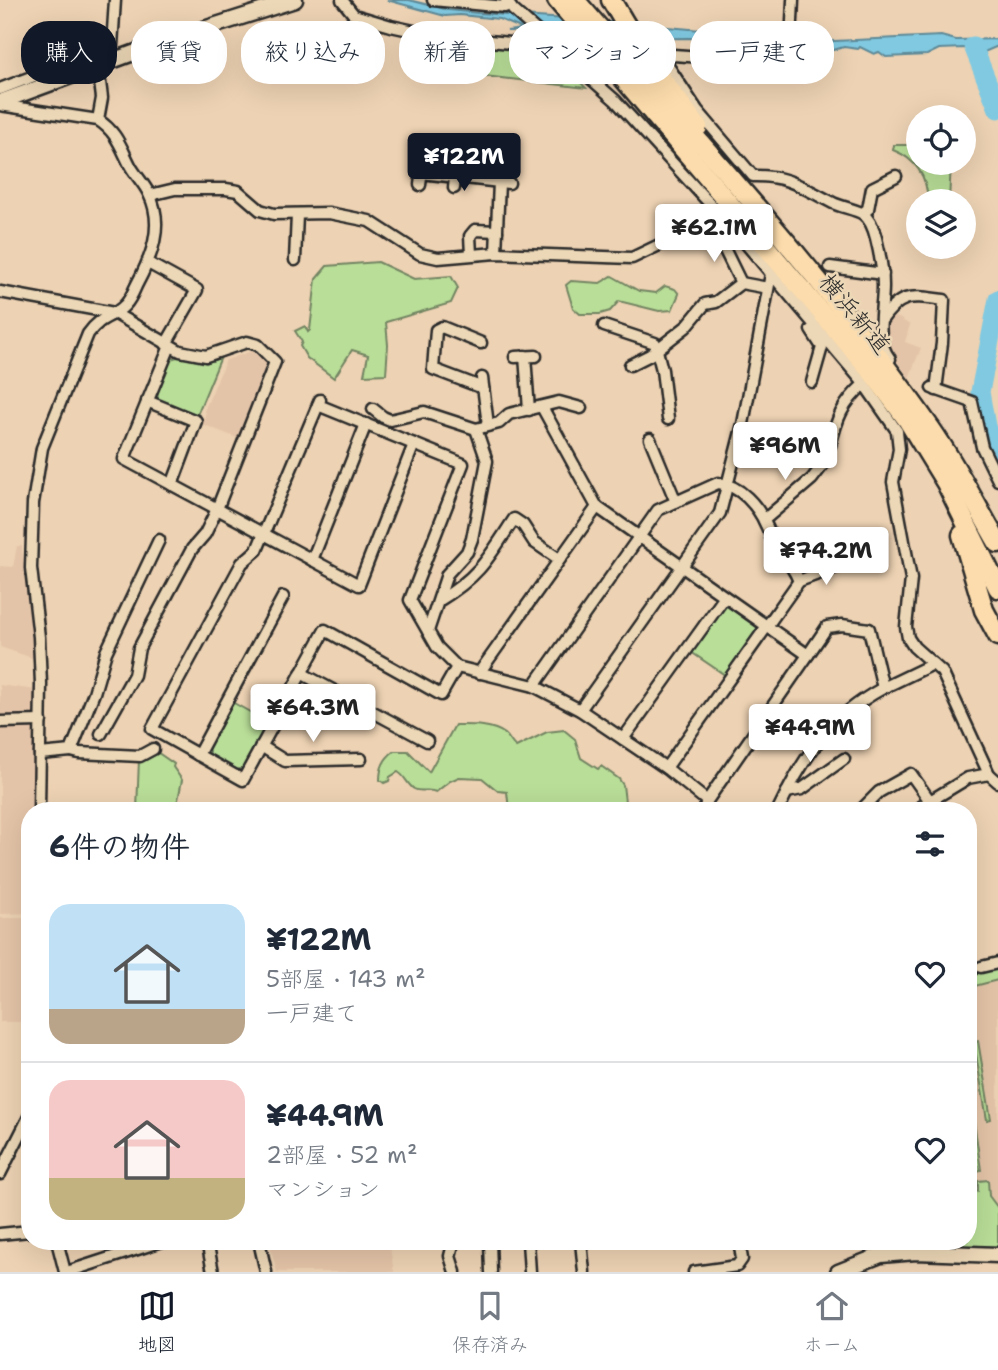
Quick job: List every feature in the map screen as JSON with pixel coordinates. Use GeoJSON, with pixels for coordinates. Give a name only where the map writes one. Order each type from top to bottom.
{"type":"FeatureCollection","features":[{"type":"Feature","properties":{"kind":"highway","name":"横浜新道"},"geometry":{"type":"LineString","coordinates":[[557,0],[578,21]]}},
{"type":"Feature","properties":{"kind":"highway","name":"横浜新道"},"geometry":{"type":"LineString","coordinates":[[575,0],[590,21]]}},
{"type":"Feature","properties":{"kind":"highway"},"geometry":{"type":"LineString","coordinates":[[611,0],[645,57],[758,213]]}},
{"type":"Feature","properties":{"kind":"highway","name":"横浜新道"},"geometry":{"type":"LineString","coordinates":[[637,84],[871,371],[908,421],[946,483],[998,588]]}},
{"type":"Feature","properties":{"kind":"highway","name":"横浜新道"},"geometry":{"type":"LineString","coordinates":[[640,84],[758,213],[886,360],[933,431],[992,528],[998,543]]}},
{"type":"Feature","properties":{"kind":"highway"},"geometry":{"type":"LineString","coordinates":[[886,360],[905,378]]}},
{"type":"Feature","properties":{"kind":"highway"},"geometry":{"type":"LineString","coordinates":[[946,483],[984,610],[998,636]]}},
{"type":"Feature","properties":{"kind":"main road"},"geometry":{"type":"LineString","coordinates":[[117,59],[295,0]]}},
{"type":"Feature","properties":{"kind":"main road"},"geometry":{"type":"LineString","coordinates":[[0,104],[50,84]]}},
{"type":"Feature","properties":{"kind":"main road"},"geometry":{"type":"LineString","coordinates":[[846,1270],[887,1250],[998,1255]]}},
{"type":"Feature","properties":{"kind":"street"},"geometry":{"type":"LineString","coordinates":[[0,89],[112,46],[115,0]]}},
{"type":"Feature","properties":{"kind":"street"},"geometry":{"type":"LineString","coordinates":[[433,0],[508,6],[525,21]]}},
{"type":"Feature","properties":{"kind":"street"},"geometry":{"type":"LineString","coordinates":[[793,0],[790,63],[673,55],[662,57],[697,110],[753,176],[778,176],[799,184],[834,204],[863,213],[872,227],[880,251],[883,274],[881,321],[886,360]]}},
{"type":"Feature","properties":{"kind":"street"},"geometry":{"type":"LineString","coordinates":[[343,2],[354,15],[391,26],[437,36],[509,43]]}},
{"type":"Feature","properties":{"kind":"street"},"geometry":{"type":"LineString","coordinates":[[98,120],[102,98],[100,84]]}},
{"type":"Feature","properties":{"kind":"street"},"geometry":{"type":"LineString","coordinates":[[597,84],[725,221],[803,311],[864,384],[897,431],[899,449],[893,482],[911,579],[906,627],[908,638],[914,647],[942,671],[989,774],[998,782]]}},
{"type":"Feature","properties":{"kind":"street"},"geometry":{"type":"LineString","coordinates":[[0,104],[98,120],[117,136],[131,167],[150,195],[156,216],[156,234],[148,263],[124,307],[101,319],[88,334],[41,448],[33,503],[31,568],[39,637],[39,802]]}},
{"type":"Feature","properties":{"kind":"street"},"geometry":{"type":"LineString","coordinates":[[420,185],[422,168],[454,182],[504,182],[496,253]]}},
{"type":"Feature","properties":{"kind":"street"},"geometry":{"type":"LineString","coordinates":[[863,213],[868,209],[872,188],[896,176]]}},
{"type":"Feature","properties":{"kind":"street"},"geometry":{"type":"LineString","coordinates":[[150,195],[174,188],[238,191],[260,210],[274,214],[328,213],[369,221],[420,254],[438,258],[496,253],[632,258],[680,234],[715,230],[725,221]]}},
{"type":"Feature","properties":{"kind":"street"},"geometry":{"type":"LineString","coordinates":[[295,260],[297,215]]}},
{"type":"Feature","properties":{"kind":"street"},"geometry":{"type":"LineString","coordinates":[[471,254],[470,236],[475,230],[497,232]]}},
{"type":"Feature","properties":{"kind":"street"},"geometry":{"type":"LineString","coordinates":[[715,230],[741,283]]}},
{"type":"Feature","properties":{"kind":"street"},"geometry":{"type":"LineString","coordinates":[[148,263],[197,290],[168,345],[124,459],[359,585],[414,444]]}},
{"type":"Feature","properties":{"kind":"street"},"geometry":{"type":"LineString","coordinates":[[830,267],[883,274]]}},
{"type":"Feature","properties":{"kind":"street"},"geometry":{"type":"LineString","coordinates":[[580,710],[720,513],[751,386],[771,274]]}},
{"type":"Feature","properties":{"kind":"street"},"geometry":{"type":"LineString","coordinates":[[630,365],[650,355],[686,327],[705,304],[716,302],[741,283],[768,288]]}},
{"type":"Feature","properties":{"kind":"street"},"geometry":{"type":"LineString","coordinates":[[0,292],[114,313],[180,351],[206,356],[247,342],[258,345],[275,362],[217,509],[205,534],[192,549],[139,648],[134,675],[101,734]]}},
{"type":"Feature","properties":{"kind":"street"},"geometry":{"type":"LineString","coordinates":[[881,321],[894,304],[903,298],[911,296],[944,300],[942,343],[934,389],[972,402],[982,447],[998,480]]}},
{"type":"Feature","properties":{"kind":"street"},"geometry":{"type":"LineString","coordinates":[[803,311],[803,319],[822,347],[812,382]]}},
{"type":"Feature","properties":{"kind":"street"},"geometry":{"type":"LineString","coordinates":[[604,326],[655,343],[662,370],[668,419]]}},
{"type":"Feature","properties":{"kind":"street"},"geometry":{"type":"LineString","coordinates":[[474,344],[442,327],[436,330],[433,369],[483,383],[488,425]]}},
{"type":"Feature","properties":{"kind":"street"},"geometry":{"type":"LineString","coordinates":[[525,356],[529,410]]}},
{"type":"Feature","properties":{"kind":"street"},"geometry":{"type":"LineString","coordinates":[[830,446],[837,418],[852,395],[864,384]]}},
{"type":"Feature","properties":{"kind":"street"},"geometry":{"type":"LineString","coordinates":[[147,401],[196,421],[172,485]]}},
{"type":"Feature","properties":{"kind":"street"},"geometry":{"type":"LineString","coordinates":[[457,667],[442,695],[325,630],[243,780],[152,729],[242,563],[257,550],[319,402],[366,425],[463,464],[410,600],[437,647],[457,667],[534,686],[580,710],[666,768],[704,802]]}},
{"type":"Feature","properties":{"kind":"street"},"geometry":{"type":"LineString","coordinates":[[373,409],[390,419],[424,412],[476,429],[499,423],[509,414],[559,402],[581,408]]}},
{"type":"Feature","properties":{"kind":"street"},"geometry":{"type":"LineString","coordinates":[[542,407],[597,507],[808,655]]}},
{"type":"Feature","properties":{"kind":"street"},"geometry":{"type":"LineString","coordinates":[[312,560],[366,425]]}},
{"type":"Feature","properties":{"kind":"street"},"geometry":{"type":"LineString","coordinates":[[428,631],[447,574],[467,552],[472,539],[486,461],[476,429]]}},
{"type":"Feature","properties":{"kind":"street"},"geometry":{"type":"LineString","coordinates":[[650,439],[676,502]]}},
{"type":"Feature","properties":{"kind":"street"},"geometry":{"type":"LineString","coordinates":[[764,520],[811,480],[825,462]]}},
{"type":"Feature","properties":{"kind":"street"},"geometry":{"type":"LineString","coordinates":[[534,686],[658,510],[719,483],[728,484],[738,490],[757,508],[776,549],[786,558],[799,581]]}},
{"type":"Feature","properties":{"kind":"street"},"geometry":{"type":"LineString","coordinates":[[479,673],[597,507]]}},
{"type":"Feature","properties":{"kind":"street"},"geometry":{"type":"LineString","coordinates":[[440,600],[466,584],[485,564],[514,519],[523,525],[534,542],[559,559]]}},
{"type":"Feature","properties":{"kind":"street"},"geometry":{"type":"LineString","coordinates":[[71,751],[94,693],[106,652],[159,540]]}},
{"type":"Feature","properties":{"kind":"street"},"geometry":{"type":"LineString","coordinates":[[666,768],[799,581],[842,565]]}},
{"type":"Feature","properties":{"kind":"street"},"geometry":{"type":"LineString","coordinates":[[198,755],[283,597]]}},
{"type":"Feature","properties":{"kind":"street"},"geometry":{"type":"LineString","coordinates":[[623,739],[724,598]]}},
{"type":"Feature","properties":{"kind":"street"},"geometry":{"type":"LineString","coordinates":[[711,802],[827,627],[842,625],[869,629],[883,688]]}},
{"type":"Feature","properties":{"kind":"street"},"geometry":{"type":"LineString","coordinates":[[782,802],[799,767],[834,722],[859,700],[933,664]]}},
{"type":"Feature","properties":{"kind":"street"},"geometry":{"type":"LineString","coordinates":[[301,673],[427,741]]}},
{"type":"Feature","properties":{"kind":"street"},"geometry":{"type":"LineString","coordinates":[[0,722],[41,721]]}},
{"type":"Feature","properties":{"kind":"street"},"geometry":{"type":"LineString","coordinates":[[261,746],[285,761],[361,759]]}},
{"type":"Feature","properties":{"kind":"street"},"geometry":{"type":"LineString","coordinates":[[40,754],[71,751],[140,756],[152,749]]}},
{"type":"Feature","properties":{"kind":"street"},"geometry":{"type":"LineString","coordinates":[[787,792],[802,789],[844,759]]}},
{"type":"Feature","properties":{"kind":"street"},"geometry":{"type":"LineString","coordinates":[[871,802],[879,792],[911,774],[930,801],[968,778],[989,774]]}},
{"type":"Feature","properties":{"kind":"street"},"geometry":{"type":"LineString","coordinates":[[977,969],[998,962]]}},
{"type":"Feature","properties":{"kind":"street"},"geometry":{"type":"LineString","coordinates":[[1,1170],[21,1132]]}},
{"type":"Feature","properties":{"kind":"street"},"geometry":{"type":"LineString","coordinates":[[0,1234],[21,1232]]}},
{"type":"Feature","properties":{"kind":"street"},"geometry":{"type":"LineString","coordinates":[[60,1250],[66,1272],[134,1250]]}},
{"type":"Feature","properties":{"kind":"street"},"geometry":{"type":"LineString","coordinates":[[209,1250],[213,1272]]}},
{"type":"Feature","properties":{"kind":"street"},"geometry":{"type":"LineString","coordinates":[[261,1250],[266,1272]]}},
{"type":"Feature","properties":{"kind":"street"},"geometry":{"type":"LineString","coordinates":[[452,1250],[450,1256],[455,1272]]}},
{"type":"Feature","properties":{"kind":"street"},"geometry":{"type":"LineString","coordinates":[[490,1250],[491,1272]]}},
{"type":"Feature","properties":{"kind":"street"},"geometry":{"type":"LineString","coordinates":[[529,1250],[530,1272]]}},
{"type":"Feature","properties":{"kind":"street"},"geometry":{"type":"LineString","coordinates":[[582,1250],[584,1272]]}},
{"type":"Feature","properties":{"kind":"street"},"geometry":{"type":"LineString","coordinates":[[694,1272],[737,1266],[742,1259],[740,1250]]}},
{"type":"Feature","properties":{"kind":"shaded area"},"geometry":{"type":"Polygon","coordinates":[[[892,317],[910,325],[905,342],[921,348],[909,378],[888,348],[884,331],[886,322],[892,317]]]}},
{"type":"Feature","properties":{"kind":"shaded area"},"geometry":{"type":"Polygon","coordinates":[[[252,351],[266,365],[237,438],[202,424],[206,412],[204,411],[226,360],[252,351]]]}},
{"type":"Feature","properties":{"kind":"shaded area"},"geometry":{"type":"Polygon","coordinates":[[[17,546],[22,546],[35,659],[0,647],[0,566],[13,567],[17,546]]]}},
{"type":"Feature","properties":{"kind":"shaded area"},"geometry":{"type":"Polygon","coordinates":[[[0,685],[36,690],[33,719],[0,719],[0,685]]]}},
{"type":"Feature","properties":{"kind":"shaded area"},"geometry":{"type":"Polygon","coordinates":[[[36,725],[33,802],[21,802],[21,913],[0,914],[0,726],[36,725]]]}},
{"type":"Feature","properties":{"kind":"shaded area"},"geometry":{"type":"Polygon","coordinates":[[[0,918],[21,918],[21,1022],[0,1022],[0,918]]]}},
{"type":"Feature","properties":{"kind":"shaded area"},"geometry":{"type":"Polygon","coordinates":[[[998,968],[998,1247],[977,1247],[977,972],[998,968]]]}},
{"type":"Feature","properties":{"kind":"shaded area"},"geometry":{"type":"Polygon","coordinates":[[[271,1250],[390,1250],[394,1272],[277,1272],[271,1250]]]}},
{"type":"Feature","properties":{"kind":"green space"},"geometry":{"type":"Polygon","coordinates":[[[495,46],[509,47],[509,79],[495,77],[495,46]]]}},
{"type":"Feature","properties":{"kind":"green space"},"geometry":{"type":"Polygon","coordinates":[[[552,84],[582,84],[586,88],[552,84]]]}},
{"type":"Feature","properties":{"kind":"green space"},"geometry":{"type":"Polygon","coordinates":[[[894,145],[906,145],[906,157],[901,154],[893,150],[894,145]]]}},
{"type":"Feature","properties":{"kind":"green space"},"geometry":{"type":"Polygon","coordinates":[[[922,175],[950,175],[950,189],[926,189],[922,175]]]}},
{"type":"Feature","properties":{"kind":"green space"},"geometry":{"type":"Polygon","coordinates":[[[378,262],[414,279],[451,276],[458,288],[451,303],[386,322],[386,374],[364,375],[368,355],[352,350],[334,378],[307,358],[295,331],[305,326],[308,332],[310,330],[316,279],[327,266],[378,262]]]}},
{"type":"Feature","properties":{"kind":"green space"},"geometry":{"type":"Polygon","coordinates":[[[612,276],[639,291],[656,293],[665,286],[675,289],[679,294],[672,310],[659,311],[619,301],[610,311],[600,314],[580,314],[573,308],[566,285],[571,281],[600,283],[612,276]]]}},
{"type":"Feature","properties":{"kind":"green space"},"geometry":{"type":"Polygon","coordinates":[[[177,357],[206,363],[221,357],[197,415],[158,399],[157,393],[171,359],[177,357]]]}},
{"type":"Feature","properties":{"kind":"green space"},"geometry":{"type":"Polygon","coordinates":[[[727,606],[758,628],[725,675],[691,652],[723,607],[727,606]]]}},
{"type":"Feature","properties":{"kind":"green space"},"geometry":{"type":"Polygon","coordinates":[[[232,702],[268,722],[244,768],[236,770],[211,756],[208,749],[232,702]]]}},
{"type":"Feature","properties":{"kind":"green space"},"geometry":{"type":"Polygon","coordinates":[[[455,725],[494,728],[505,734],[516,747],[547,732],[564,730],[575,739],[581,758],[598,769],[601,766],[619,779],[623,785],[625,802],[508,802],[507,792],[498,791],[482,778],[459,777],[436,792],[414,789],[398,772],[390,777],[389,781],[384,783],[380,780],[383,764],[394,751],[408,751],[429,772],[455,725]]]}},
{"type":"Feature","properties":{"kind":"green space"},"geometry":{"type":"Polygon","coordinates":[[[154,750],[174,764],[173,767],[182,780],[178,802],[137,802],[139,759],[154,750]]]}},
{"type":"Feature","properties":{"kind":"green space"},"geometry":{"type":"Polygon","coordinates":[[[998,968],[998,980],[977,985],[977,972],[998,968]]]}},
{"type":"Feature","properties":{"kind":"green space"},"geometry":{"type":"Polygon","coordinates":[[[977,1041],[991,1119],[987,1120],[977,1060],[977,1041]]]}},
{"type":"Feature","properties":{"kind":"green space"},"geometry":{"type":"Polygon","coordinates":[[[977,1142],[981,1170],[977,1171],[977,1142]]]}},
{"type":"Feature","properties":{"kind":"green space"},"geometry":{"type":"Polygon","coordinates":[[[988,1180],[989,1196],[998,1208],[998,1247],[977,1247],[978,1181],[988,1180]]]}},
{"type":"Feature","properties":{"kind":"water"},"geometry":{"type":"Polygon","coordinates":[[[387,0],[409,0],[449,10],[478,13],[596,21],[509,21],[509,23],[499,19],[445,16],[387,0]]]}},
{"type":"Feature","properties":{"kind":"water"},"geometry":{"type":"Polygon","coordinates":[[[676,28],[690,29],[688,38],[676,38],[676,28]]]}},
{"type":"Feature","properties":{"kind":"water"},"geometry":{"type":"Polygon","coordinates":[[[941,36],[956,40],[998,39],[998,46],[981,56],[986,72],[970,50],[965,48],[939,49],[927,55],[886,57],[879,52],[874,54],[860,47],[834,50],[834,41],[941,36]]]}},
{"type":"Feature","properties":{"kind":"waterway"},"geometry":{"type":"LineString","coordinates":[[973,46],[998,109]]}},
{"type":"Feature","properties":{"kind":"waterway"},"geometry":{"type":"LineString","coordinates":[[998,299],[980,392],[986,426],[998,458]]}}]}
